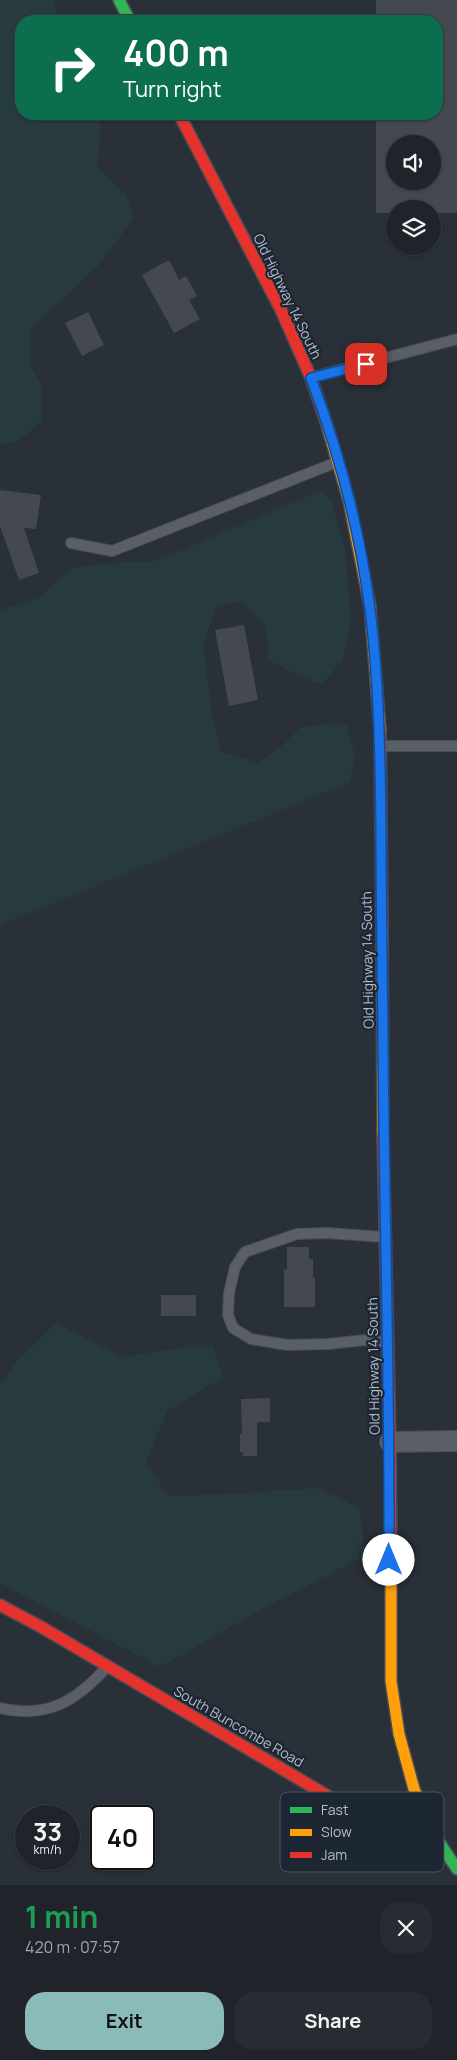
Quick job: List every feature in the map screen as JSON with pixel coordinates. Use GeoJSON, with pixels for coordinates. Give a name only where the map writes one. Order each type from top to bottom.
{"type":"FeatureCollection","features":[{"type":"Feature","properties":{"kind":"street"},"geometry":{"type":"LineString","coordinates":[[119,0],[127,15]]}},
{"type":"Feature","properties":{"kind":"street","name":"Old Highway 14 South"},"geometry":{"type":"LineString","coordinates":[[182,120],[281,310],[311,378],[350,501],[370,606],[376,663],[380,746],[390,1442],[390,1681],[399,1734],[415,1792]]}},
{"type":"Feature","properties":{"kind":"street"},"geometry":{"type":"LineString","coordinates":[[390,1442],[457,1441]]}},
{"type":"Feature","properties":{"kind":"street","name":"South Buncombe Road"},"geometry":{"type":"LineString","coordinates":[[0,1605],[322,1792]]}},
{"type":"Feature","properties":{"kind":"street"},"geometry":{"type":"LineString","coordinates":[[444,1850],[457,1869]]}},
{"type":"Feature","properties":{"kind":"lane"},"geometry":{"type":"LineString","coordinates":[[311,378],[457,339]]}},
{"type":"Feature","properties":{"kind":"lane"},"geometry":{"type":"LineString","coordinates":[[71,543],[112,551],[338,462]]}},
{"type":"Feature","properties":{"kind":"lane"},"geometry":{"type":"LineString","coordinates":[[380,746],[457,746]]}},
{"type":"Feature","properties":{"kind":"lane"},"geometry":{"type":"LineString","coordinates":[[386,1237],[327,1233],[297,1234],[245,1252],[235,1267],[229,1293],[228,1315],[233,1328],[251,1339],[287,1345],[328,1344],[365,1340],[388,1342]]}},
{"type":"Feature","properties":{"kind":"lane"},"geometry":{"type":"LineString","coordinates":[[0,1708],[16,1712],[42,1712],[67,1702],[89,1686],[107,1666]]}},
{"type":"Feature","properties":{"kind":"green space"},"geometry":{"type":"Polygon","coordinates":[[[0,0],[52,0],[58,15],[15,15],[15,120],[99,120],[101,127],[97,165],[126,195],[134,218],[99,265],[31,328],[31,367],[41,384],[42,420],[17,442],[0,445],[0,0]]]}},
{"type":"Feature","properties":{"kind":"green space"},"geometry":{"type":"Polygon","coordinates":[[[320,491],[331,500],[345,550],[351,620],[343,660],[322,684],[299,676],[269,660],[266,626],[242,601],[217,606],[203,643],[212,715],[221,751],[258,763],[282,746],[300,728],[324,724],[347,725],[355,756],[350,782],[0,925],[0,610],[38,598],[72,568],[156,561],[320,491]]]}},
{"type":"Feature","properties":{"kind":"green space"},"geometry":{"type":"Polygon","coordinates":[[[56,1323],[122,1357],[185,1347],[213,1347],[223,1377],[167,1411],[146,1463],[168,1496],[318,1488],[360,1508],[365,1556],[260,1610],[160,1667],[0,1583],[0,1385],[15,1363],[56,1323]]]}},
{"type":"Feature","properties":{"kind":"building"},"geometry":{"type":"Polygon","coordinates":[[[376,0],[457,0],[457,213],[441,213],[441,200],[386,200],[386,213],[376,213],[376,120],[443,120],[443,15],[376,15],[376,0]]]}},
{"type":"Feature","properties":{"kind":"building"},"geometry":{"type":"Polygon","coordinates":[[[169,260],[179,280],[186,276],[197,296],[189,300],[200,319],[174,333],[142,275],[169,260]]]}},
{"type":"Feature","properties":{"kind":"building"},"geometry":{"type":"Polygon","coordinates":[[[88,312],[104,345],[82,356],[65,323],[88,312]]]}},
{"type":"Feature","properties":{"kind":"building"},"geometry":{"type":"Polygon","coordinates":[[[0,490],[41,495],[36,529],[24,528],[39,573],[19,580],[0,526],[0,490]]]}},
{"type":"Feature","properties":{"kind":"building"},"geometry":{"type":"Polygon","coordinates":[[[244,625],[258,700],[229,706],[215,630],[244,625]]]}},
{"type":"Feature","properties":{"kind":"building"},"geometry":{"type":"Polygon","coordinates":[[[287,1247],[309,1247],[309,1259],[313,1259],[313,1277],[315,1277],[315,1307],[284,1307],[284,1270],[287,1269],[287,1247]]]}},
{"type":"Feature","properties":{"kind":"building"},"geometry":{"type":"Polygon","coordinates":[[[161,1295],[196,1295],[196,1316],[161,1316],[161,1295]]]}},
{"type":"Feature","properties":{"kind":"building"},"geometry":{"type":"Polygon","coordinates":[[[270,1398],[270,1422],[257,1422],[257,1456],[243,1456],[243,1452],[240,1452],[240,1434],[242,1434],[241,1399],[270,1398]]]}},
{"type":"Feature","properties":{"kind":"traffic: fast"},"geometry":{"type":"LineString","coordinates":[[119,0],[127,15]]}},
{"type":"Feature","properties":{"kind":"traffic: fast"},"geometry":{"type":"LineString","coordinates":[[444,1850],[457,1869]]}},
{"type":"Feature","properties":{"kind":"traffic: slow"},"geometry":{"type":"LineString","coordinates":[[327,425],[349,501],[370,606],[380,729]]}},
{"type":"Feature","properties":{"kind":"traffic: slow"},"geometry":{"type":"LineString","coordinates":[[382,924],[383,1134]]}},
{"type":"Feature","properties":{"kind":"traffic: slow"},"geometry":{"type":"LineString","coordinates":[[391,1564],[391,1681],[399,1734],[415,1792]]}},
{"type":"Feature","properties":{"kind":"traffic: jam"},"geometry":{"type":"LineString","coordinates":[[182,120],[281,310],[311,378],[327,425]]}},
{"type":"Feature","properties":{"kind":"traffic: jam"},"geometry":{"type":"LineString","coordinates":[[380,729],[382,924]]}},
{"type":"Feature","properties":{"kind":"traffic: jam"},"geometry":{"type":"LineString","coordinates":[[383,1134],[391,1564]]}},
{"type":"Feature","properties":{"kind":"traffic: jam"},"geometry":{"type":"LineString","coordinates":[[0,1605],[43,1628],[321,1792]]}},
{"type":"Feature","properties":{"kind":"route"},"geometry":{"type":"LineString","coordinates":[[366,364],[311,378],[325,417],[350,501],[360,550],[370,606],[380,720],[383,1112],[390,1442],[389,1560]]}}]}
